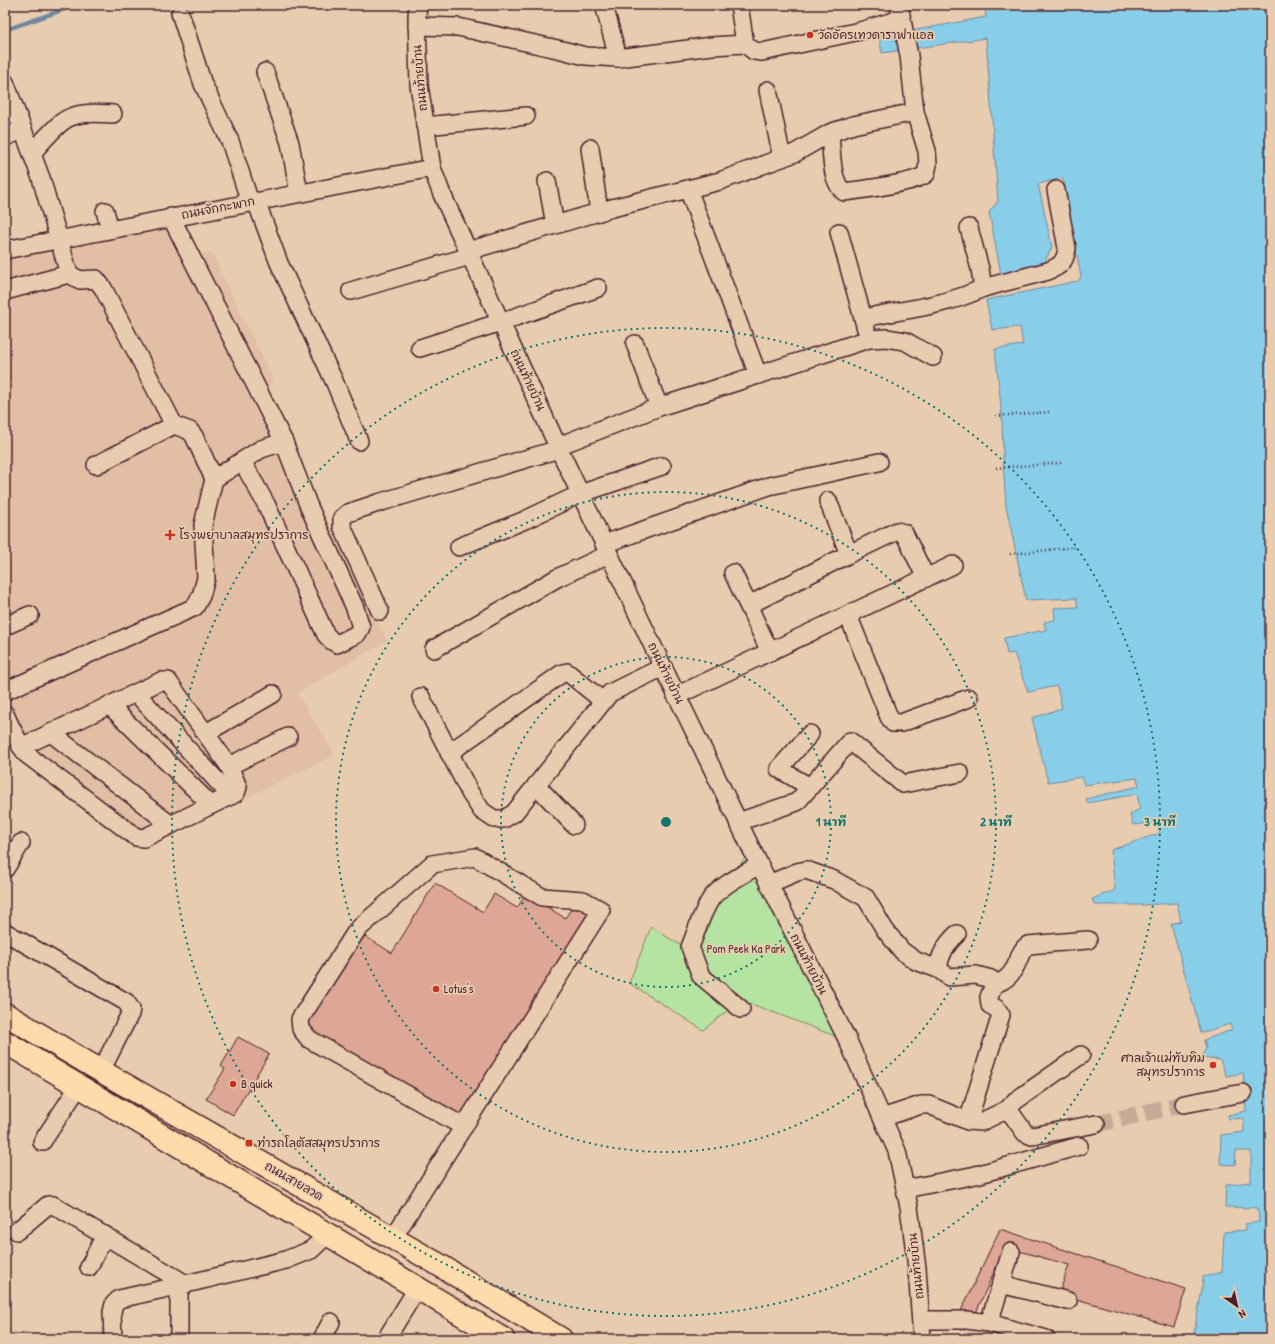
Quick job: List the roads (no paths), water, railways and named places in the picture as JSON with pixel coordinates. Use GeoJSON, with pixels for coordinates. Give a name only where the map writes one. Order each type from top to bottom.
{"type":"FeatureCollection","features":[{"type":"Feature","properties":{"kind":"main road","name":"ถนนสายลวด"},"geometry":{"type":"LineString","coordinates":[[5,1014],[101,1071],[393,1238],[561,1339]]}},
{"type":"Feature","properties":{"kind":"main road"},"geometry":{"type":"LineString","coordinates":[[5,1042],[504,1339]]}},
{"type":"Feature","properties":{"kind":"main road"},"geometry":{"type":"LineString","coordinates":[[84,1089],[101,1071]]}},
{"type":"Feature","properties":{"kind":"street","name":"ถนนท้ายบ้าน"},"geometry":{"type":"LineString","coordinates":[[418,5],[418,85],[432,168],[441,192],[558,448],[676,696],[848,1041],[896,1151],[909,1207],[917,1268],[922,1339]]}},
{"type":"Feature","properties":{"kind":"street"},"geometry":{"type":"LineString","coordinates":[[604,5],[618,58]]}},
{"type":"Feature","properties":{"kind":"street"},"geometry":{"type":"LineString","coordinates":[[739,5],[746,44],[754,51],[762,52],[860,31],[901,16],[909,56],[915,112],[926,151],[928,164],[926,174],[920,178],[858,191],[844,192],[840,189],[834,178],[830,133]]}},
{"type":"Feature","properties":{"kind":"street"},"geometry":{"type":"LineString","coordinates":[[180,13],[203,84],[230,141],[253,202],[279,263],[335,383],[359,441]]}},
{"type":"Feature","properties":{"kind":"street"},"geometry":{"type":"LineString","coordinates":[[417,26],[458,27],[585,56],[618,58],[712,46],[746,44]]}},
{"type":"Feature","properties":{"kind":"street"},"geometry":{"type":"LineString","coordinates":[[265,72],[290,143],[299,193]]}},
{"type":"Feature","properties":{"kind":"street"},"geometry":{"type":"LineString","coordinates":[[5,82],[41,178],[69,274]]}},
{"type":"Feature","properties":{"kind":"street"},"geometry":{"type":"LineString","coordinates":[[768,90],[782,158]]}},
{"type":"Feature","properties":{"kind":"street"},"geometry":{"type":"LineString","coordinates":[[32,153],[63,121],[78,115],[94,112],[113,114]]}},
{"type":"Feature","properties":{"kind":"street"},"geometry":{"type":"LineString","coordinates":[[351,291],[555,225],[599,212],[720,181],[795,153],[830,133],[853,125],[915,112]]}},
{"type":"Feature","properties":{"kind":"street"},"geometry":{"type":"LineString","coordinates":[[425,126],[526,116]]}},
{"type":"Feature","properties":{"kind":"street"},"geometry":{"type":"LineString","coordinates":[[5,137],[23,130]]}},
{"type":"Feature","properties":{"kind":"street"},"geometry":{"type":"LineString","coordinates":[[590,148],[599,212]]}},
{"type":"Feature","properties":{"kind":"street","name":"ถนนจักกะพาก"},"geometry":{"type":"LineString","coordinates":[[5,250],[432,168]]}},
{"type":"Feature","properties":{"kind":"street"},"geometry":{"type":"LineString","coordinates":[[546,181],[555,225]]}},
{"type":"Feature","properties":{"kind":"street"},"geometry":{"type":"LineString","coordinates":[[688,189],[758,375]]}},
{"type":"Feature","properties":{"kind":"street"},"geometry":{"type":"LineString","coordinates":[[863,318],[950,301],[966,296],[982,288],[1048,272],[1058,267],[1063,262],[1067,248],[1056,190]]}},
{"type":"Feature","properties":{"kind":"street"},"geometry":{"type":"LineString","coordinates":[[105,211],[110,229]]}},
{"type":"Feature","properties":{"kind":"street"},"geometry":{"type":"LineString","coordinates":[[171,217],[284,442],[309,507],[361,623],[359,632],[336,644],[326,635],[266,504],[242,461]]}},
{"type":"Feature","properties":{"kind":"street"},"geometry":{"type":"LineString","coordinates":[[969,228],[980,269],[982,288]]}},
{"type":"Feature","properties":{"kind":"street"},"geometry":{"type":"LineString","coordinates":[[839,232],[869,339]]}},
{"type":"Feature","properties":{"kind":"street"},"geometry":{"type":"LineString","coordinates":[[5,291],[69,274],[80,280],[96,279],[103,288],[174,425],[190,431],[194,436],[214,479],[203,524],[206,578],[201,596],[195,607],[5,691]]}},
{"type":"Feature","properties":{"kind":"street"},"geometry":{"type":"LineString","coordinates":[[420,348],[501,322],[598,288]]}},
{"type":"Feature","properties":{"kind":"street"},"geometry":{"type":"LineString","coordinates":[[380,611],[342,526],[342,518],[348,513],[558,448],[659,407],[869,339],[886,338],[905,341],[933,357]]}},
{"type":"Feature","properties":{"kind":"street"},"geometry":{"type":"LineString","coordinates":[[635,344],[659,407]]}},
{"type":"Feature","properties":{"kind":"street"},"geometry":{"type":"LineString","coordinates":[[96,465],[174,425]]}},
{"type":"Feature","properties":{"kind":"street"},"geometry":{"type":"LineString","coordinates":[[214,479],[261,449],[284,442]]}},
{"type":"Feature","properties":{"kind":"street"},"geometry":{"type":"LineString","coordinates":[[434,649],[606,549],[770,486],[879,462]]}},
{"type":"Feature","properties":{"kind":"street"},"geometry":{"type":"LineString","coordinates":[[459,547],[525,520],[580,494],[662,466]]}},
{"type":"Feature","properties":{"kind":"street"},"geometry":{"type":"LineString","coordinates":[[828,501],[849,554]]}},
{"type":"Feature","properties":{"kind":"street"},"geometry":{"type":"LineString","coordinates":[[749,605],[897,531],[904,533],[926,578]]}},
{"type":"Feature","properties":{"kind":"street"},"geometry":{"type":"LineString","coordinates":[[676,696],[953,565]]}},
{"type":"Feature","properties":{"kind":"street"},"geometry":{"type":"LineString","coordinates":[[733,573],[770,652]]}},
{"type":"Feature","properties":{"kind":"street"},"geometry":{"type":"LineString","coordinates":[[5,626],[30,615]]}},
{"type":"Feature","properties":{"kind":"street"},"geometry":{"type":"LineString","coordinates":[[848,615],[889,717],[893,723],[901,723],[969,698]]}},
{"type":"Feature","properties":{"kind":"street"},"geometry":{"type":"LineString","coordinates":[[421,697],[470,793],[482,811],[494,819],[504,818],[514,813],[610,693],[663,667]]}},
{"type":"Feature","properties":{"kind":"street"},"geometry":{"type":"LineString","coordinates":[[449,753],[561,674],[567,672],[603,701]]}},
{"type":"Feature","properties":{"kind":"street"},"geometry":{"type":"LineString","coordinates":[[5,714],[21,747],[26,754],[136,837],[144,838],[231,796],[236,793],[238,787],[229,766],[168,681],[161,681],[21,747]]}},
{"type":"Feature","properties":{"kind":"street"},"geometry":{"type":"LineString","coordinates":[[136,693],[231,796]]}},
{"type":"Feature","properties":{"kind":"street"},"geometry":{"type":"LineString","coordinates":[[206,733],[273,694]]}},
{"type":"Feature","properties":{"kind":"street"},"geometry":{"type":"LineString","coordinates":[[109,706],[212,805]]}},
{"type":"Feature","properties":{"kind":"street"},"geometry":{"type":"LineString","coordinates":[[51,732],[170,825]]}},
{"type":"Feature","properties":{"kind":"street"},"geometry":{"type":"LineString","coordinates":[[810,734],[780,769],[810,787]]}},
{"type":"Feature","properties":{"kind":"street"},"geometry":{"type":"LineString","coordinates":[[229,766],[288,737]]}},
{"type":"Feature","properties":{"kind":"street"},"geometry":{"type":"LineString","coordinates":[[738,822],[797,802],[850,741],[903,784],[960,772]]}},
{"type":"Feature","properties":{"kind":"street"},"geometry":{"type":"LineString","coordinates":[[536,785],[574,825]]}},
{"type":"Feature","properties":{"kind":"street"},"geometry":{"type":"LineString","coordinates":[[5,869],[21,842]]}},
{"type":"Feature","properties":{"kind":"street"},"geometry":{"type":"LineString","coordinates":[[393,1238],[464,1127],[601,910],[583,900],[542,897],[476,857],[432,864],[357,930],[300,1020],[301,1029],[309,1039],[464,1127]]}},
{"type":"Feature","properties":{"kind":"street"},"geometry":{"type":"LineString","coordinates":[[741,1009],[701,976],[690,947],[712,897],[722,887],[759,865]]}},
{"type":"Feature","properties":{"kind":"street"},"geometry":{"type":"LineString","coordinates":[[769,884],[797,872],[806,870],[834,880],[866,898],[885,930],[902,951],[916,961],[938,969],[949,977],[976,975],[991,979],[994,984]]}},
{"type":"Feature","properties":{"kind":"street"},"geometry":{"type":"LineString","coordinates":[[5,932],[126,1002],[131,1009],[130,1014],[101,1071]]}},
{"type":"Feature","properties":{"kind":"street"},"geometry":{"type":"LineString","coordinates":[[938,969],[940,957],[949,941],[957,934]]}},
{"type":"Feature","properties":{"kind":"street"},"geometry":{"type":"LineString","coordinates":[[994,984],[1003,982],[1010,975],[1019,960],[1022,950],[1028,945],[1088,940]]}},
{"type":"Feature","properties":{"kind":"street"},"geometry":{"type":"LineString","coordinates":[[968,1121],[1001,1015],[997,1009],[990,1005],[989,997],[994,984]]}},
{"type":"Feature","properties":{"kind":"street"},"geometry":{"type":"LineString","coordinates":[[882,1118],[921,1105],[929,1106],[968,1121],[981,1122],[1008,1109],[1015,1101],[1081,1055]]}},
{"type":"Feature","properties":{"kind":"street"},"geometry":{"type":"LineString","coordinates":[[42,1142],[84,1089]]}},
{"type":"Feature","properties":{"kind":"street"},"geometry":{"type":"LineString","coordinates":[[1184,1104],[1243,1094]]}},
{"type":"Feature","properties":{"kind":"street"},"geometry":{"type":"LineString","coordinates":[[1008,1109],[1025,1133],[1032,1136],[1096,1124]]}},
{"type":"Feature","properties":{"kind":"street"},"geometry":{"type":"LineString","coordinates":[[905,1189],[976,1175],[1079,1146]]}},
{"type":"Feature","properties":{"kind":"street"},"geometry":{"type":"LineString","coordinates":[[17,1231],[48,1204],[53,1205],[105,1235],[182,1285]]}},
{"type":"Feature","properties":{"kind":"street"},"geometry":{"type":"LineString","coordinates":[[113,1339],[112,1312],[114,1304],[119,1299],[286,1260],[311,1250],[328,1234]]}},
{"type":"Feature","properties":{"kind":"street"},"geometry":{"type":"LineString","coordinates":[[89,1267],[105,1235]]}},
{"type":"Feature","properties":{"kind":"street"},"geometry":{"type":"LineString","coordinates":[[989,1323],[1011,1252]]}},
{"type":"Feature","properties":{"kind":"street"},"geometry":{"type":"LineString","coordinates":[[1001,1284],[1068,1301]]}},
{"type":"Feature","properties":{"kind":"street"},"geometry":{"type":"LineString","coordinates":[[179,1339],[182,1285]]}},
{"type":"Feature","properties":{"kind":"street"},"geometry":{"type":"LineString","coordinates":[[386,1339],[418,1287]]}},
{"type":"Feature","properties":{"kind":"street"},"geometry":{"type":"LineString","coordinates":[[921,1320],[967,1320],[989,1323],[1046,1339]]}},
{"type":"Feature","properties":{"kind":"street"},"geometry":{"type":"LineString","coordinates":[[322,1339],[331,1322]]}},
{"type":"Feature","properties":{"kind":"water"},"geometry":{"type":"Polygon","coordinates":[[[985,5],[1270,5],[1270,1339],[1193,1339],[1203,1277],[1222,1272],[1224,1232],[1245,1230],[1245,1224],[1259,1222],[1258,1208],[1225,1207],[1226,1185],[1251,1182],[1251,1151],[1236,1151],[1235,1165],[1220,1164],[1221,1135],[1244,1132],[1244,1118],[1229,1119],[1228,1115],[1246,1111],[1243,1073],[1226,1076],[1220,1060],[1201,1058],[1206,1048],[1204,1040],[1232,1030],[1230,1024],[1201,1033],[1171,924],[1181,921],[1177,903],[1095,905],[1092,899],[1115,890],[1111,850],[1160,833],[1157,822],[1133,825],[1130,814],[1140,809],[1137,794],[1087,803],[1086,799],[1139,786],[1137,778],[1084,785],[1082,777],[1048,782],[1032,718],[1062,708],[1057,686],[1028,692],[1014,653],[1007,654],[1004,638],[1046,630],[1044,622],[1055,620],[1054,608],[1078,607],[1076,598],[1026,600],[1006,506],[1002,416],[995,349],[1023,345],[1020,327],[992,330],[986,300],[1078,281],[1081,277],[1063,178],[1038,184],[1052,247],[1043,265],[1001,274],[989,212],[998,201],[986,38],[882,53],[879,37],[986,17],[985,5]]]}},
{"type":"Feature","properties":{"kind":"waterway"},"geometry":{"type":"LineString","coordinates":[[5,30],[77,5]]}},
{"type":"Feature","properties":{"kind":"tunnel"},"geometry":{"type":"LineString","coordinates":[[1096,1124],[1184,1104]]}},
{"type":"Feature","properties":{"kind":"place","name":"วัดอัครเทวดาราฟาแอล"},"geometry":{"type":"Point","coordinates":[810,35]}},
{"type":"Feature","properties":{"kind":"place","name":"โรงพยาบาลสมุทรปราการ"},"geometry":{"type":"Point","coordinates":[170,535]}},
{"type":"Feature","properties":{"kind":"place","name":"Lotus's"},"geometry":{"type":"Point","coordinates":[436,989]}},
{"type":"Feature","properties":{"kind":"place","name":"ศาลเจ้าแม่ทับทิม สมุทรปราการ"},"geometry":{"type":"Point","coordinates":[1213,1065]}},
{"type":"Feature","properties":{"kind":"place","name":"B quick"},"geometry":{"type":"Point","coordinates":[233,1084]}},
{"type":"Feature","properties":{"kind":"place","name":"ท่ารถโลตัสสมุทรปราการ"},"geometry":{"type":"Point","coordinates":[249,1143]}},
{"type":"Feature","properties":{"kind":"park label","name":"Pom Peek Ka Park"},"geometry":{"type":"Point","coordinates":[746,949]}}]}
